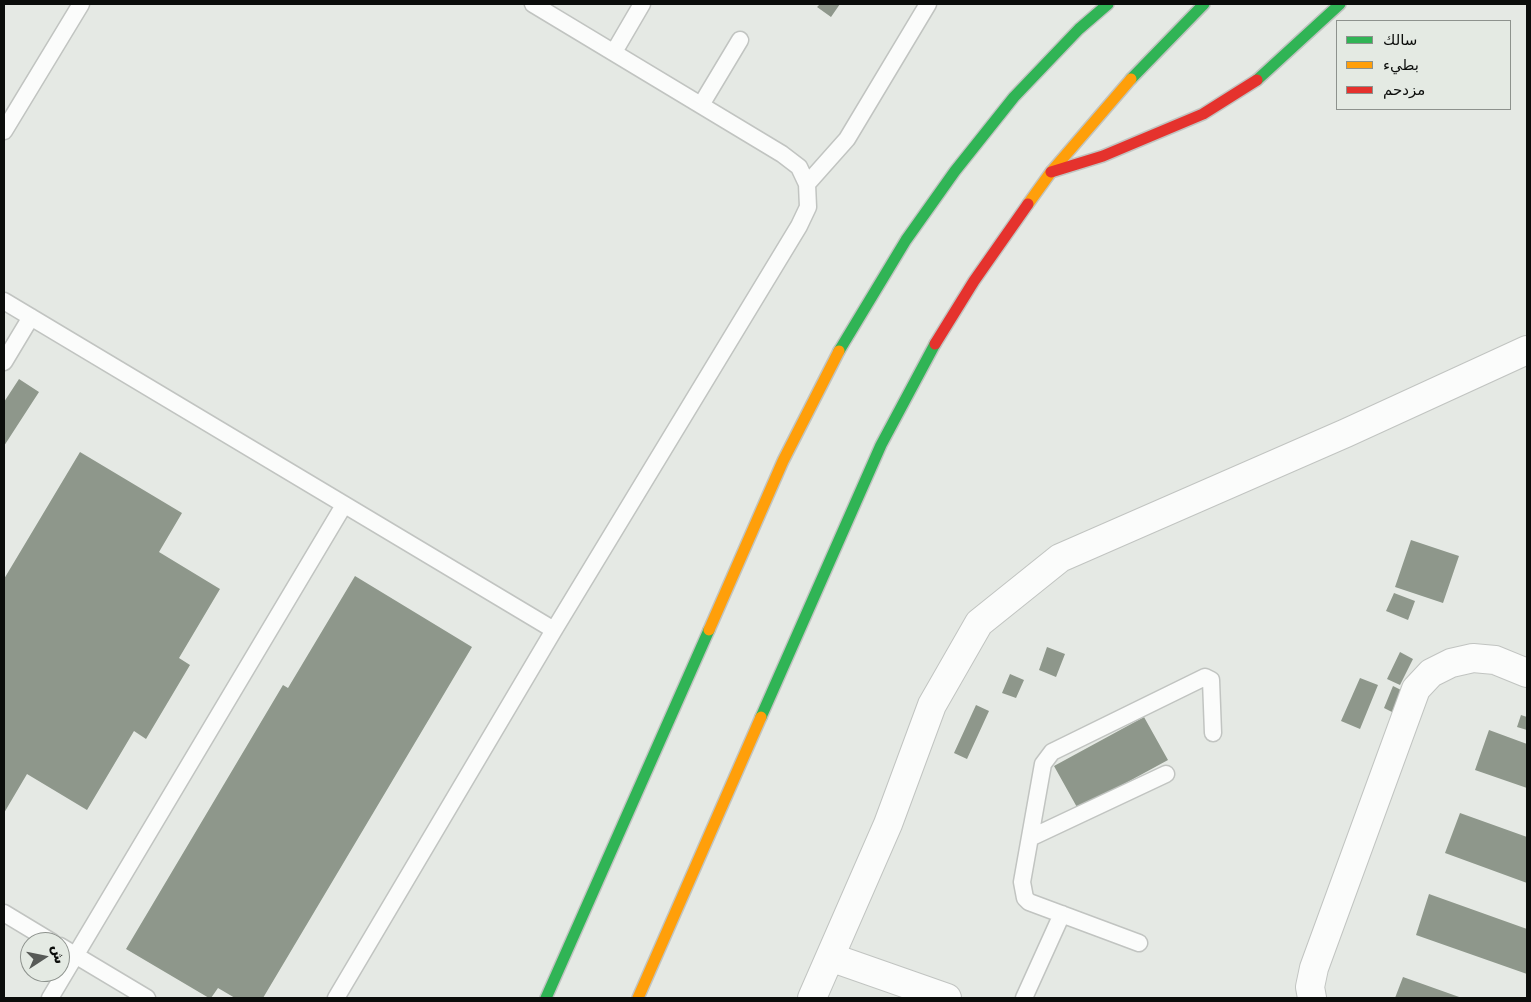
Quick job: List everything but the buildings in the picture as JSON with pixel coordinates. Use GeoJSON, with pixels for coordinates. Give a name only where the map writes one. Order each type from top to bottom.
{"type":"FeatureCollection","features":[{"type":"Feature","properties":{"kind":"street"},"geometry":{"type":"LineString","coordinates":[[546,998],[783,461],[820,385],[861,311],[906,240],[954,170],[1014,97],[1079,29],[1108,4]]}},
{"type":"Feature","properties":{"kind":"street"},"geometry":{"type":"LineString","coordinates":[[638,998],[881,445],[940,334],[974,281],[1051,172],[1137,72],[1204,4]]}},
{"type":"Feature","properties":{"kind":"street"},"geometry":{"type":"LineString","coordinates":[[1296,45],[1326,4]]}},
{"type":"Feature","properties":{"kind":"street"},"geometry":{"type":"LineString","coordinates":[[1051,172],[1103,156],[1203,114],[1253,83],[1340,4]]}},
{"type":"Feature","properties":{"kind":"street"},"geometry":{"type":"LineString","coordinates":[[812,998],[888,824],[932,705],[979,623],[1060,558],[1346,434],[1527,350]]}},
{"type":"Feature","properties":{"kind":"street"},"geometry":{"type":"LineString","coordinates":[[1312,998],[1310,987],[1314,968],[1416,689],[1432,673],[1451,662],[1473,658],[1495,660],[1527,673]]}},
{"type":"Feature","properties":{"kind":"street"},"geometry":{"type":"LineString","coordinates":[[830,957],[947,998]]}},
{"type":"Feature","properties":{"kind":"lane"},"geometry":{"type":"LineString","coordinates":[[4,131],[81,4]]}},
{"type":"Feature","properties":{"kind":"lane"},"geometry":{"type":"LineString","coordinates":[[336,998],[554,630],[799,226],[808,207],[806,184],[799,167],[782,154],[533,4]]}},
{"type":"Feature","properties":{"kind":"lane"},"geometry":{"type":"LineString","coordinates":[[614,52],[642,4]]}},
{"type":"Feature","properties":{"kind":"lane"},"geometry":{"type":"LineString","coordinates":[[806,184],[847,139],[928,4]]}},
{"type":"Feature","properties":{"kind":"lane"},"geometry":{"type":"LineString","coordinates":[[701,105],[740,40]]}},
{"type":"Feature","properties":{"kind":"lane"},"geometry":{"type":"LineString","coordinates":[[4,301],[554,630]]}},
{"type":"Feature","properties":{"kind":"lane"},"geometry":{"type":"LineString","coordinates":[[4,362],[31,317]]}},
{"type":"Feature","properties":{"kind":"lane"},"geometry":{"type":"LineString","coordinates":[[50,998],[344,505]]}},
{"type":"Feature","properties":{"kind":"lane"},"geometry":{"type":"LineString","coordinates":[[1139,943],[1029,902],[1025,898],[1022,882],[1043,764],[1052,752],[1205,677],[1211,680],[1212,733]]}},
{"type":"Feature","properties":{"kind":"lane"},"geometry":{"type":"LineString","coordinates":[[1030,838],[1166,774]]}},
{"type":"Feature","properties":{"kind":"lane"},"geometry":{"type":"LineString","coordinates":[[4,913],[35,932]]}},
{"type":"Feature","properties":{"kind":"lane"},"geometry":{"type":"LineString","coordinates":[[1024,998],[1062,914]]}},
{"type":"Feature","properties":{"kind":"lane"},"geometry":{"type":"LineString","coordinates":[[70,952],[147,998]]}},
{"type":"Feature","properties":{"kind":"traffic: fast"},"geometry":{"type":"LineString","coordinates":[[839,351],[906,240],[955,171],[1014,97],[1079,29],[1108,4]]}},
{"type":"Feature","properties":{"kind":"traffic: fast"},"geometry":{"type":"LineString","coordinates":[[1131,79],[1204,4]]}},
{"type":"Feature","properties":{"kind":"traffic: fast"},"geometry":{"type":"LineString","coordinates":[[1257,80],[1340,4]]}},
{"type":"Feature","properties":{"kind":"traffic: fast"},"geometry":{"type":"LineString","coordinates":[[761,717],[881,445],[935,344]]}},
{"type":"Feature","properties":{"kind":"traffic: fast"},"geometry":{"type":"LineString","coordinates":[[546,998],[709,630]]}},
{"type":"Feature","properties":{"kind":"traffic: slow"},"geometry":{"type":"LineString","coordinates":[[1028,204],[1051,172],[1131,79]]}},
{"type":"Feature","properties":{"kind":"traffic: slow"},"geometry":{"type":"LineString","coordinates":[[709,630],[783,461],[839,351]]}},
{"type":"Feature","properties":{"kind":"traffic: slow"},"geometry":{"type":"LineString","coordinates":[[638,998],[761,717]]}},
{"type":"Feature","properties":{"kind":"traffic: jam"},"geometry":{"type":"LineString","coordinates":[[1051,172],[1103,156],[1203,114],[1257,80]]}},
{"type":"Feature","properties":{"kind":"traffic: jam"},"geometry":{"type":"LineString","coordinates":[[935,344],[974,281],[1028,204]]}}]}
